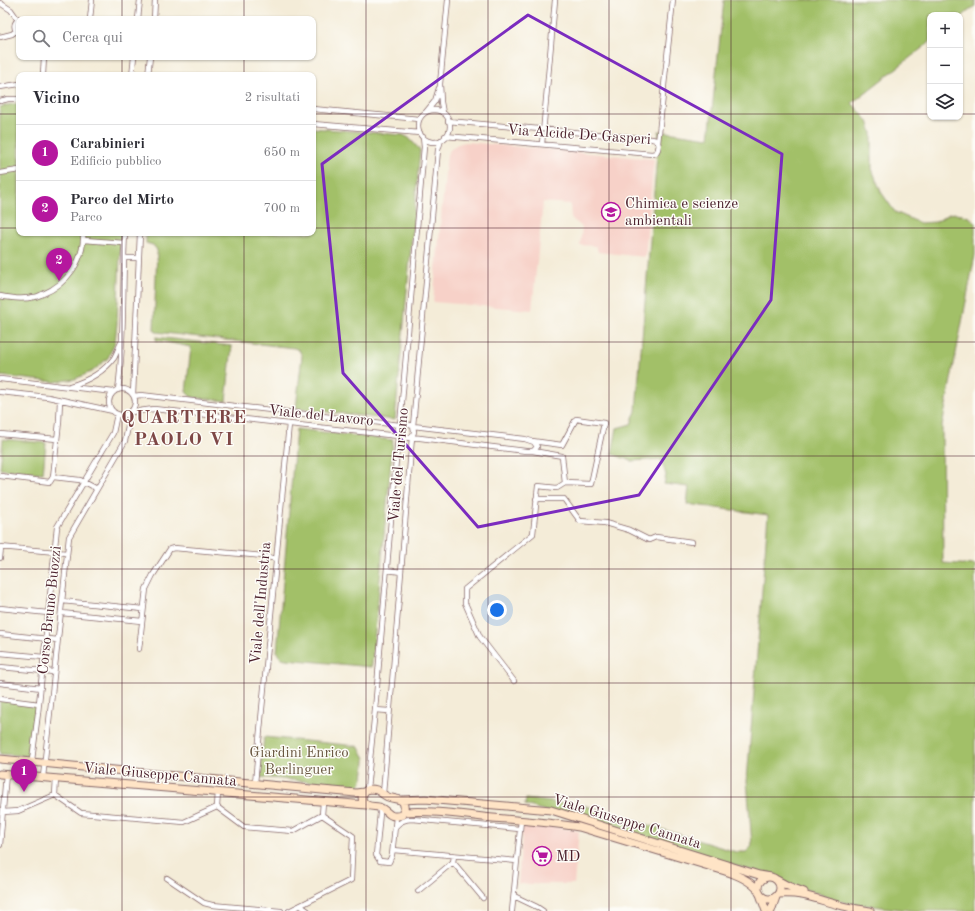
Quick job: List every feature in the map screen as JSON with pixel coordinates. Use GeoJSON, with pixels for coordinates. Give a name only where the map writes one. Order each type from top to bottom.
{"type":"FeatureCollection","features":[{"type":"Feature","properties":{"kind":"street"},"geometry":{"type":"LineString","coordinates":[[90,16],[92,0]]}},
{"type":"Feature","properties":{"kind":"street"},"geometry":{"type":"LineString","coordinates":[[138,16],[140,0]]}},
{"type":"Feature","properties":{"kind":"street"},"geometry":{"type":"LineString","coordinates":[[154,16],[155,0]]}},
{"type":"Feature","properties":{"kind":"street"},"geometry":{"type":"LineString","coordinates":[[440,84],[435,101],[420,119],[418,124],[418,129],[421,135],[427,140],[432,141],[437,141],[443,138],[449,129],[448,121],[443,113],[440,84],[448,0]]}},
{"type":"Feature","properties":{"kind":"street"},"geometry":{"type":"LineString","coordinates":[[542,144],[555,0]]}},
{"type":"Feature","properties":{"kind":"street"},"geometry":{"type":"LineString","coordinates":[[658,142],[673,0]]}},
{"type":"Feature","properties":{"kind":"street"},"geometry":{"type":"LineString","coordinates":[[0,3],[11,10],[16,16]]}},
{"type":"Feature","properties":{"kind":"street"},"geometry":{"type":"LineString","coordinates":[[0,37],[16,32]]}},
{"type":"Feature","properties":{"kind":"street"},"geometry":{"type":"LineString","coordinates":[[43,72],[44,60]]}},
{"type":"Feature","properties":{"kind":"street"},"geometry":{"type":"LineString","coordinates":[[132,72],[134,60]]}},
{"type":"Feature","properties":{"kind":"street"},"geometry":{"type":"LineString","coordinates":[[148,72],[150,60]]}},
{"type":"Feature","properties":{"kind":"street"},"geometry":{"type":"LineString","coordinates":[[0,87],[16,84]]}},
{"type":"Feature","properties":{"kind":"street"},"geometry":{"type":"LineString","coordinates":[[0,101],[16,99]]}},
{"type":"Feature","properties":{"kind":"street"},"geometry":{"type":"LineString","coordinates":[[316,109],[420,119]]}},
{"type":"Feature","properties":{"kind":"street"},"geometry":{"type":"LineString","coordinates":[[426,112],[435,110],[443,113]]}},
{"type":"Feature","properties":{"kind":"street","name":"Via Alcide De Gasperi"},"geometry":{"type":"LineString","coordinates":[[443,138],[542,144],[652,154],[656,153],[658,150],[658,142],[655,139],[448,121]]}},
{"type":"Feature","properties":{"kind":"street"},"geometry":{"type":"LineString","coordinates":[[316,124],[421,135]]}},
{"type":"Feature","properties":{"kind":"street","name":"Viale del Turismo"},"geometry":{"type":"LineString","coordinates":[[366,791],[375,710],[398,436],[397,430],[400,425],[424,147],[421,135]]}},
{"type":"Feature","properties":{"kind":"street","name":"Viale del Turismo"},"geometry":{"type":"LineString","coordinates":[[383,794],[412,437],[414,432],[413,426],[438,150],[443,138]]}},
{"type":"Feature","properties":{"kind":"street"},"geometry":{"type":"LineString","coordinates":[[0,173],[16,170]]}},
{"type":"Feature","properties":{"kind":"street"},"geometry":{"type":"LineString","coordinates":[[0,296],[14,299],[34,297],[53,290],[69,276],[79,259],[84,240],[83,236]]}},
{"type":"Feature","properties":{"kind":"street"},"geometry":{"type":"LineString","coordinates":[[115,413],[110,404],[111,395],[116,391],[121,370],[125,236]]}},
{"type":"Feature","properties":{"kind":"street"},"geometry":{"type":"LineString","coordinates":[[0,392],[48,397],[126,415],[133,409],[135,405],[133,396],[140,236]]}},
{"type":"Feature","properties":{"kind":"street"},"geometry":{"type":"LineString","coordinates":[[84,240],[124,244]]}},
{"type":"Feature","properties":{"kind":"street"},"geometry":{"type":"LineString","coordinates":[[124,258],[139,258]]}},
{"type":"Feature","properties":{"kind":"street"},"geometry":{"type":"LineString","coordinates":[[68,387],[97,375],[114,357],[123,337]]}},
{"type":"Feature","properties":{"kind":"street"},"geometry":{"type":"LineString","coordinates":[[0,379],[68,387],[116,391],[126,390],[133,396]]}},
{"type":"Feature","properties":{"kind":"street","name":"Viale del Lavoro"},"geometry":{"type":"LineString","coordinates":[[130,412],[154,409],[533,451],[562,456],[565,483],[591,484],[604,423],[576,420],[562,445],[406,424],[400,425],[133,396]]}},
{"type":"Feature","properties":{"kind":"street"},"geometry":{"type":"LineString","coordinates":[[0,476],[50,482],[54,476],[60,400]]}},
{"type":"Feature","properties":{"kind":"street","name":"Corso Bruno Buozzi"},"geometry":{"type":"LineString","coordinates":[[43,777],[68,537],[125,441],[130,412]]}},
{"type":"Feature","properties":{"kind":"street","name":"Corso Bruno Buozzi"},"geometry":{"type":"LineString","coordinates":[[30,776],[43,671],[57,527],[112,433],[115,413]]}},
{"type":"Feature","properties":{"kind":"street","name":"Viale dell'Industria"},"geometry":{"type":"LineString","coordinates":[[255,783],[289,424]]}},
{"type":"Feature","properties":{"kind":"street"},"geometry":{"type":"LineString","coordinates":[[0,434],[57,439]]}},
{"type":"Feature","properties":{"kind":"street"},"geometry":{"type":"LineString","coordinates":[[532,441],[537,447],[533,451]]}},
{"type":"Feature","properties":{"kind":"street"},"geometry":{"type":"LineString","coordinates":[[54,476],[78,479],[96,489]]}},
{"type":"Feature","properties":{"kind":"street"},"geometry":{"type":"LineString","coordinates":[[514,681],[480,637],[465,603],[465,589],[533,534],[538,486],[557,488],[565,483]]}},
{"type":"Feature","properties":{"kind":"street"},"geometry":{"type":"LineString","coordinates":[[536,499],[564,499],[580,521],[604,523],[629,530],[649,540],[656,537],[692,542]]}},
{"type":"Feature","properties":{"kind":"street"},"geometry":{"type":"LineString","coordinates":[[0,558],[1,547],[67,553]]}},
{"type":"Feature","properties":{"kind":"street"},"geometry":{"type":"LineString","coordinates":[[139,649],[146,589],[153,575],[170,549],[174,548],[264,556],[276,559]]}},
{"type":"Feature","properties":{"kind":"street"},"geometry":{"type":"LineString","coordinates":[[387,570],[401,572]]}},
{"type":"Feature","properties":{"kind":"street"},"geometry":{"type":"LineString","coordinates":[[62,601],[143,610]]}},
{"type":"Feature","properties":{"kind":"street"},"geometry":{"type":"LineString","coordinates":[[0,608],[48,613]]}},
{"type":"Feature","properties":{"kind":"street"},"geometry":{"type":"LineString","coordinates":[[61,613],[142,621]]}},
{"type":"Feature","properties":{"kind":"street"},"geometry":{"type":"LineString","coordinates":[[0,634],[58,640]]}},
{"type":"Feature","properties":{"kind":"street"},"geometry":{"type":"LineString","coordinates":[[0,652],[44,657]]}},
{"type":"Feature","properties":{"kind":"street"},"geometry":{"type":"LineString","coordinates":[[0,667],[54,672]]}},
{"type":"Feature","properties":{"kind":"street"},"geometry":{"type":"LineString","coordinates":[[0,682],[41,688]]}},
{"type":"Feature","properties":{"kind":"street"},"geometry":{"type":"LineString","coordinates":[[0,699],[39,704]]}},
{"type":"Feature","properties":{"kind":"street"},"geometry":{"type":"LineString","coordinates":[[375,710],[389,711]]}},
{"type":"Feature","properties":{"kind":"street","name":"Viale Giuseppe Cannata"},"geometry":{"type":"LineString","coordinates":[[0,759],[356,793],[374,789],[379,790],[386,797],[401,800],[425,800],[552,810],[774,879],[788,886],[840,905]]}},
{"type":"Feature","properties":{"kind":"street"},"geometry":{"type":"LineString","coordinates":[[0,845],[3,812],[3,774]]}},
{"type":"Feature","properties":{"kind":"street","name":"Viale Giuseppe Cannata"},"geometry":{"type":"LineString","coordinates":[[3,774],[366,805],[379,807],[387,814],[396,817]]}},
{"type":"Feature","properties":{"kind":"street"},"geometry":{"type":"LineString","coordinates":[[55,795],[56,778]]}},
{"type":"Feature","properties":{"kind":"street"},"geometry":{"type":"LineString","coordinates":[[366,791],[362,798],[366,805]]}},
{"type":"Feature","properties":{"kind":"street"},"geometry":{"type":"LineString","coordinates":[[217,807],[218,792]]}},
{"type":"Feature","properties":{"kind":"street"},"geometry":{"type":"LineString","coordinates":[[3,812],[18,811],[55,795]]}},
{"type":"Feature","properties":{"kind":"street"},"geometry":{"type":"LineString","coordinates":[[55,795],[81,813],[184,822],[217,807]]}},
{"type":"Feature","properties":{"kind":"street"},"geometry":{"type":"LineString","coordinates":[[379,807],[380,813],[376,855],[380,861],[390,862],[396,817],[402,815],[404,807],[404,803],[401,800]]}},
{"type":"Feature","properties":{"kind":"street"},"geometry":{"type":"LineString","coordinates":[[322,815],[323,802]]}},
{"type":"Feature","properties":{"kind":"street"},"geometry":{"type":"LineString","coordinates":[[217,807],[244,827],[293,831],[322,815]]}},
{"type":"Feature","properties":{"kind":"street","name":"Viale Giuseppe Cannata"},"geometry":{"type":"LineString","coordinates":[[403,812],[430,812],[579,827],[725,871],[746,880],[755,886],[760,892]]}},
{"type":"Feature","properties":{"kind":"street"},"geometry":{"type":"LineString","coordinates":[[289,911],[351,880],[353,836],[322,815]]}},
{"type":"Feature","properties":{"kind":"street"},"geometry":{"type":"LineString","coordinates":[[394,827],[398,823],[412,819],[520,829]]}},
{"type":"Feature","properties":{"kind":"street"},"geometry":{"type":"LineString","coordinates":[[512,911],[521,820]]}},
{"type":"Feature","properties":{"kind":"street"},"geometry":{"type":"LineString","coordinates":[[392,850],[517,861]]}},
{"type":"Feature","properties":{"kind":"street"},"geometry":{"type":"LineString","coordinates":[[418,891],[453,862],[454,856]]}},
{"type":"Feature","properties":{"kind":"street"},"geometry":{"type":"LineString","coordinates":[[453,862],[483,898]]}},
{"type":"Feature","properties":{"kind":"street"},"geometry":{"type":"LineString","coordinates":[[166,878],[204,903],[281,911]]}},
{"type":"Feature","properties":{"kind":"street"},"geometry":{"type":"LineString","coordinates":[[766,911],[760,892],[760,884],[764,879],[774,879],[780,887],[771,911]]}},
{"type":"Feature","properties":{"kind":"street"},"geometry":{"type":"LineString","coordinates":[[760,892],[766,899],[773,899],[778,895]]}},
{"type":"Feature","properties":{"kind":"street","name":"Viale Giuseppe Cannata"},"geometry":{"type":"LineString","coordinates":[[778,895],[787,893],[801,894],[840,905],[870,911]]}},
{"type":"Feature","properties":{"kind":"street"},"geometry":{"type":"LineString","coordinates":[[514,896],[543,911]]}},
{"type":"Feature","properties":{"kind":"street"},"geometry":{"type":"LineString","coordinates":[[301,906],[308,911]]}},
{"type":"Feature","properties":{"kind":"highlighted area"},"geometry":{"type":"Polygon","coordinates":[[[528,15],[782,154],[771,300],[639,495],[478,527],[343,373],[322,164],[528,15]]]}},
{"type":"Feature","properties":{"kind":"shaded area"},"geometry":{"type":"Polygon","coordinates":[[[467,142],[654,159],[645,257],[598,252],[596,246],[580,245],[582,227],[571,218],[570,204],[543,202],[532,310],[433,302],[447,154],[456,145],[467,142]]]}},
{"type":"Feature","properties":{"kind":"shaded area"},"geometry":{"type":"Polygon","coordinates":[[[523,823],[579,831],[574,884],[518,884],[523,823]]]}},
{"type":"Feature","properties":{"kind":"green space"},"geometry":{"type":"Polygon","coordinates":[[[724,0],[975,0],[975,6],[963,16],[963,12],[927,12],[927,44],[852,103],[868,121],[872,133],[872,169],[881,192],[895,212],[920,223],[936,222],[949,214],[955,213],[969,217],[975,222],[975,255],[942,426],[943,563],[975,565],[975,911],[916,911],[847,903],[786,883],[775,874],[757,872],[525,805],[526,799],[586,806],[736,852],[746,852],[752,846],[747,780],[768,515],[687,504],[689,487],[664,484],[666,475],[661,459],[632,461],[612,454],[617,428],[631,424],[636,411],[659,131],[709,138],[724,0]]]}},
{"type":"Feature","properties":{"kind":"green space"},"geometry":{"type":"Polygon","coordinates":[[[16,104],[16,236],[121,236],[115,342],[108,358],[93,371],[75,379],[55,382],[0,376],[0,107],[16,104]]]}},
{"type":"Feature","properties":{"kind":"green space"},"geometry":{"type":"Polygon","coordinates":[[[316,128],[403,135],[409,138],[420,150],[395,420],[296,408],[302,356],[299,350],[294,348],[156,332],[154,329],[157,250],[153,245],[146,243],[146,236],[316,236],[316,128]]]}},
{"type":"Feature","properties":{"kind":"green space"},"geometry":{"type":"Polygon","coordinates":[[[156,337],[232,346],[226,401],[191,397],[186,392],[191,347],[156,340],[156,337]]]}},
{"type":"Feature","properties":{"kind":"green space"},"geometry":{"type":"Polygon","coordinates":[[[296,429],[393,440],[371,667],[286,659],[280,657],[277,652],[296,429]]]}},
{"type":"Feature","properties":{"kind":"green space"},"geometry":{"type":"Polygon","coordinates":[[[3,439],[46,443],[43,473],[0,469],[3,439]]]}},
{"type":"Feature","properties":{"kind":"green space"},"geometry":{"type":"Polygon","coordinates":[[[0,700],[36,705],[29,756],[0,754],[0,700]]]}},
{"type":"Feature","properties":{"kind":"green space","name":"Giardini Enrico Berlinguer"},"geometry":{"type":"Polygon","coordinates":[[[264,737],[358,746],[365,758],[362,781],[356,786],[260,777],[264,737]]]}},
{"type":"Feature","properties":{"kind":"place","name":"Chimica e scienze ambientali"},"geometry":{"type":"Point","coordinates":[611,212]}},
{"type":"Feature","properties":{"kind":"place","name":"Parco del Mirto"},"geometry":{"type":"Point","coordinates":[59,281]}},
{"type":"Feature","properties":{"kind":"place","name":"Carabinieri"},"geometry":{"type":"Point","coordinates":[24,792]}},
{"type":"Feature","properties":{"kind":"place","name":"MD"},"geometry":{"type":"Point","coordinates":[542,856]}},
{"type":"Feature","properties":{"kind":"district","name":"QUARTIERE PAOLO VI"},"geometry":{"type":"Point","coordinates":[184,427]}}]}
